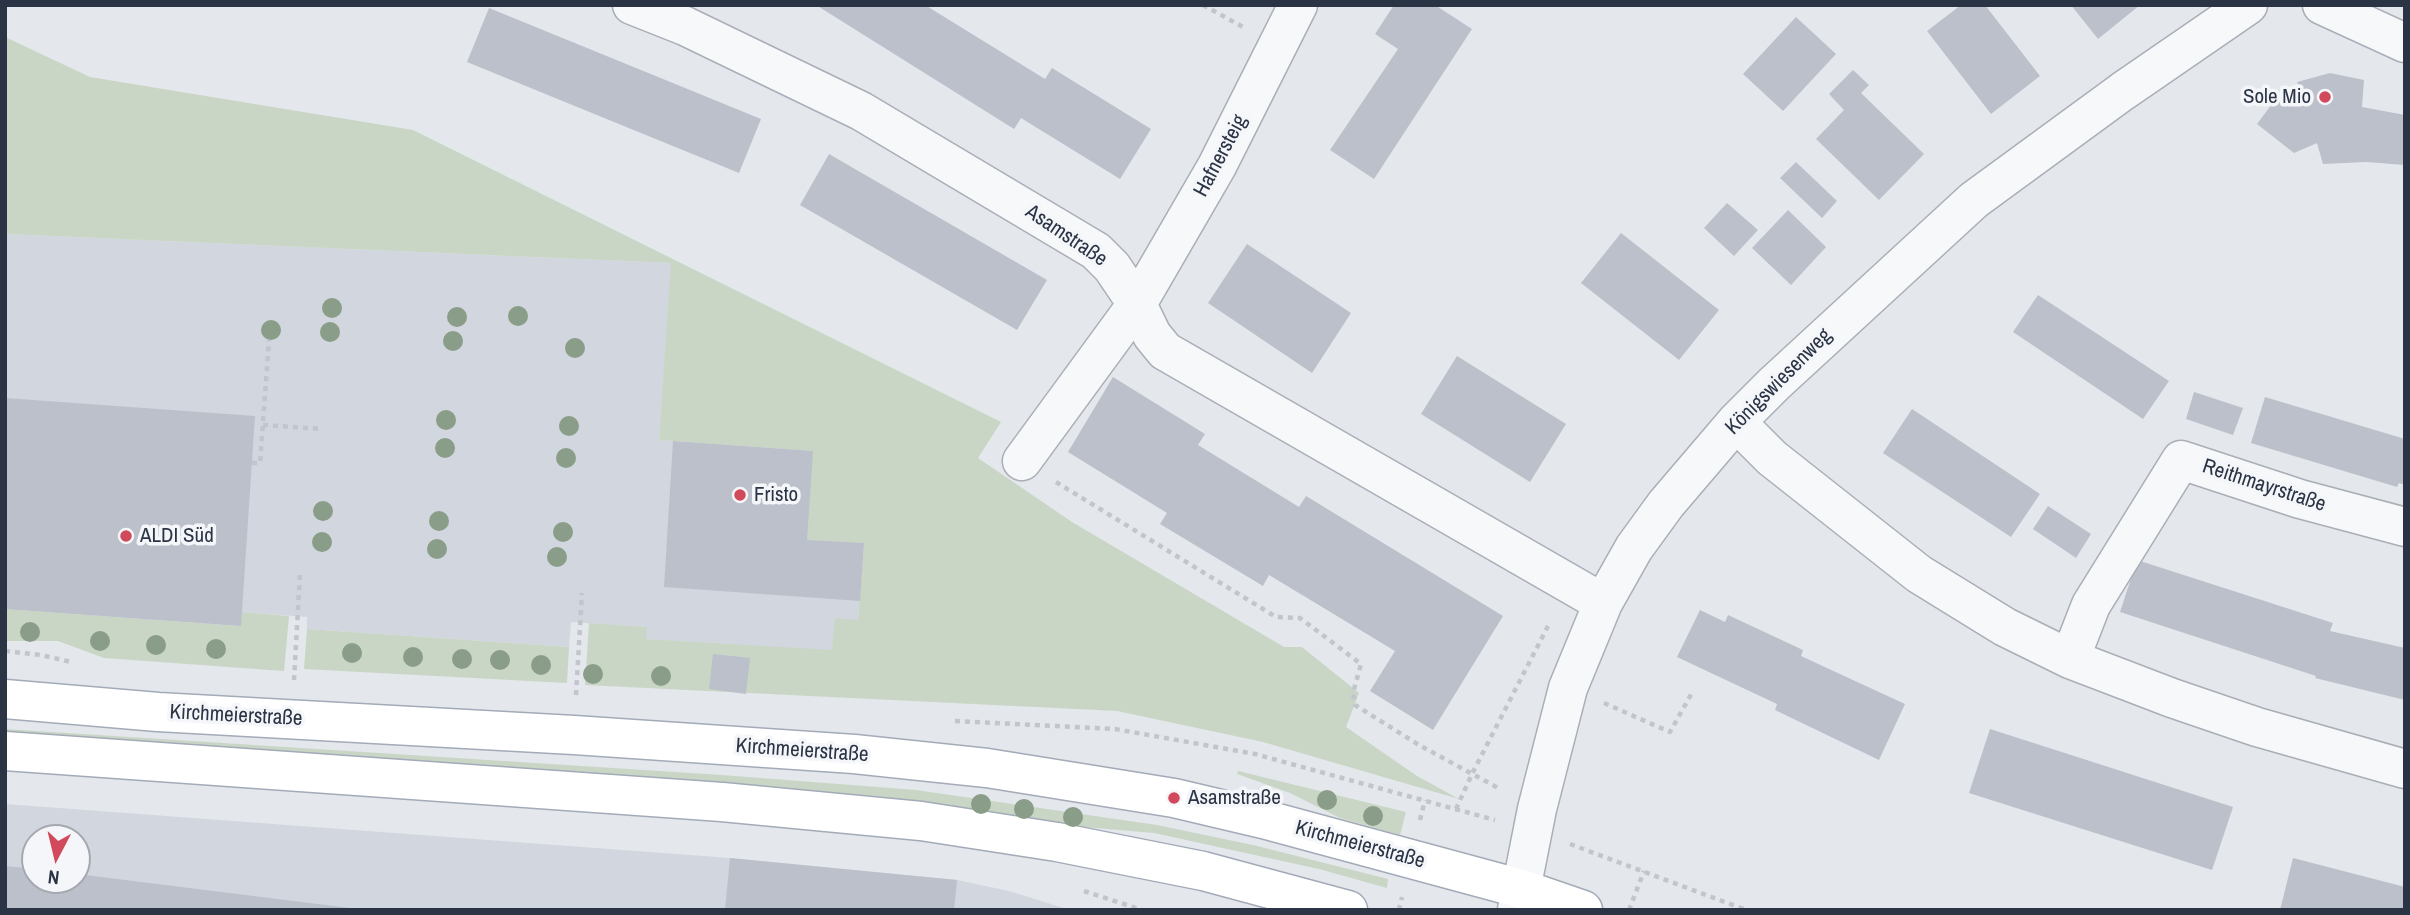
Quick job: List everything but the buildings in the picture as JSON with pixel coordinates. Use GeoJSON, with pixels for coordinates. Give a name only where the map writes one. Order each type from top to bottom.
{"type":"FeatureCollection","features":[{"type":"Feature","properties":{"kind":"main road","name":"Kirchmeierstraße"},"geometry":{"type":"LineString","coordinates":[[5,699],[158,712],[854,754],[987,768],[1174,798],[1263,818],[1520,900],[1583,910]]}},
{"type":"Feature","properties":{"kind":"main road"},"geometry":{"type":"LineString","coordinates":[[5,751],[722,802],[921,821],[1088,848],[1203,871],[1348,910]]}},
{"type":"Feature","properties":{"kind":"street","name":"Asamstraße"},"geometry":{"type":"LineString","coordinates":[[632,5],[697,32],[839,100],[1097,251],[1112,267],[1137,304],[1152,335],[1165,351],[1603,603]]}},
{"type":"Feature","properties":{"kind":"street","name":"Hafnersteig"},"geometry":{"type":"LineString","coordinates":[[1022,461],[1137,304],[1217,166],[1298,5]]}},
{"type":"Feature","properties":{"kind":"street","name":"Königswiesenweg"},"geometry":{"type":"LineString","coordinates":[[1520,900],[1537,808],[1568,688],[1603,603],[1634,548],[1667,504],[1736,422],[1822,338],[1974,200],[2123,91],[2248,5]]}},
{"type":"Feature","properties":{"kind":"street"},"geometry":{"type":"LineString","coordinates":[[2322,5],[2405,43]]}},
{"type":"Feature","properties":{"kind":"street"},"geometry":{"type":"LineString","coordinates":[[1736,422],[1772,458],[1919,574],[2005,627],[2070,659],[2172,698],[2257,727],[2405,769]]}},
{"type":"Feature","properties":{"kind":"street","name":"Reithmayrstraße"},"geometry":{"type":"LineString","coordinates":[[2070,659],[2091,605],[2182,460],[2300,499],[2405,527]]}},
{"type":"Feature","properties":{"kind":"path"},"geometry":{"type":"LineString","coordinates":[[252,463],[260,463],[269,340]]}},
{"type":"Feature","properties":{"kind":"path"},"geometry":{"type":"LineString","coordinates":[[263,425],[323,429]]}},
{"type":"Feature","properties":{"kind":"path"},"geometry":{"type":"LineString","coordinates":[[1022,461],[1276,617],[1300,618],[1361,664],[1353,693],[1355,705],[1472,774]]}},
{"type":"Feature","properties":{"kind":"path"},"geometry":{"type":"LineString","coordinates":[[294,685],[300,573]]}},
{"type":"Feature","properties":{"kind":"path"},"geometry":{"type":"LineString","coordinates":[[575,703],[582,593]]}},
{"type":"Feature","properties":{"kind":"path"},"geometry":{"type":"LineString","coordinates":[[1456,809],[1546,626]]}},
{"type":"Feature","properties":{"kind":"path"},"geometry":{"type":"LineString","coordinates":[[1610,706],[1670,732],[1693,691]]}},
{"type":"Feature","properties":{"kind":"path"},"geometry":{"type":"LineString","coordinates":[[1629,910],[1644,872]]}},
{"type":"Feature","properties":{"kind":"shaded area"},"geometry":{"type":"Polygon","coordinates":[[[5,234],[672,263],[659,440],[813,451],[864,543],[858,620],[833,651],[645,639],[646,627],[571,622],[569,647],[307,629],[307,617],[242,612],[241,626],[5,609],[5,234]]]}},
{"type":"Feature","properties":{"kind":"shaded area"},"geometry":{"type":"Polygon","coordinates":[[[5,804],[730,858],[957,880],[1009,891],[1070,910],[5,910],[5,804]]]}},
{"type":"Feature","properties":{"kind":"green space"},"geometry":{"type":"Polygon","coordinates":[[[5,37],[90,77],[413,130],[1001,422],[978,458],[1072,522],[1284,647],[1302,647],[1359,693],[1346,727],[1417,776],[1459,799],[1263,742],[1117,711],[585,685],[589,623],[647,627],[646,639],[832,650],[835,618],[858,620],[864,543],[807,540],[812,451],[659,440],[671,263],[5,234],[5,37]]]}},
{"type":"Feature","properties":{"kind":"green space"},"geometry":{"type":"Polygon","coordinates":[[[5,609],[240,626],[242,612],[289,616],[284,671],[104,658],[58,641],[5,641],[5,609]]]}},
{"type":"Feature","properties":{"kind":"green space"},"geometry":{"type":"Polygon","coordinates":[[[307,629],[569,647],[567,683],[304,669],[307,629]]]}},
{"type":"Feature","properties":{"kind":"green space"},"geometry":{"type":"Polygon","coordinates":[[[5,729],[916,790],[1157,825],[1253,845],[1388,879],[1387,888],[1319,869],[1154,833],[5,736],[5,729]]]}},
{"type":"Feature","properties":{"kind":"green space"},"geometry":{"type":"Polygon","coordinates":[[[1238,771],[1406,812],[1400,835],[1340,818],[1290,793],[1237,774],[1238,771]]]}},
{"type":"Feature","properties":{"kind":"place","name":"Sole Mio"},"geometry":{"type":"Point","coordinates":[2325,97]}},
{"type":"Feature","properties":{"kind":"place","name":"Fristo"},"geometry":{"type":"Point","coordinates":[740,495]}},
{"type":"Feature","properties":{"kind":"place","name":"ALDI Süd"},"geometry":{"type":"Point","coordinates":[126,536]}},
{"type":"Feature","properties":{"kind":"place","name":"Asamstraße"},"geometry":{"type":"Point","coordinates":[1174,798]}}]}
